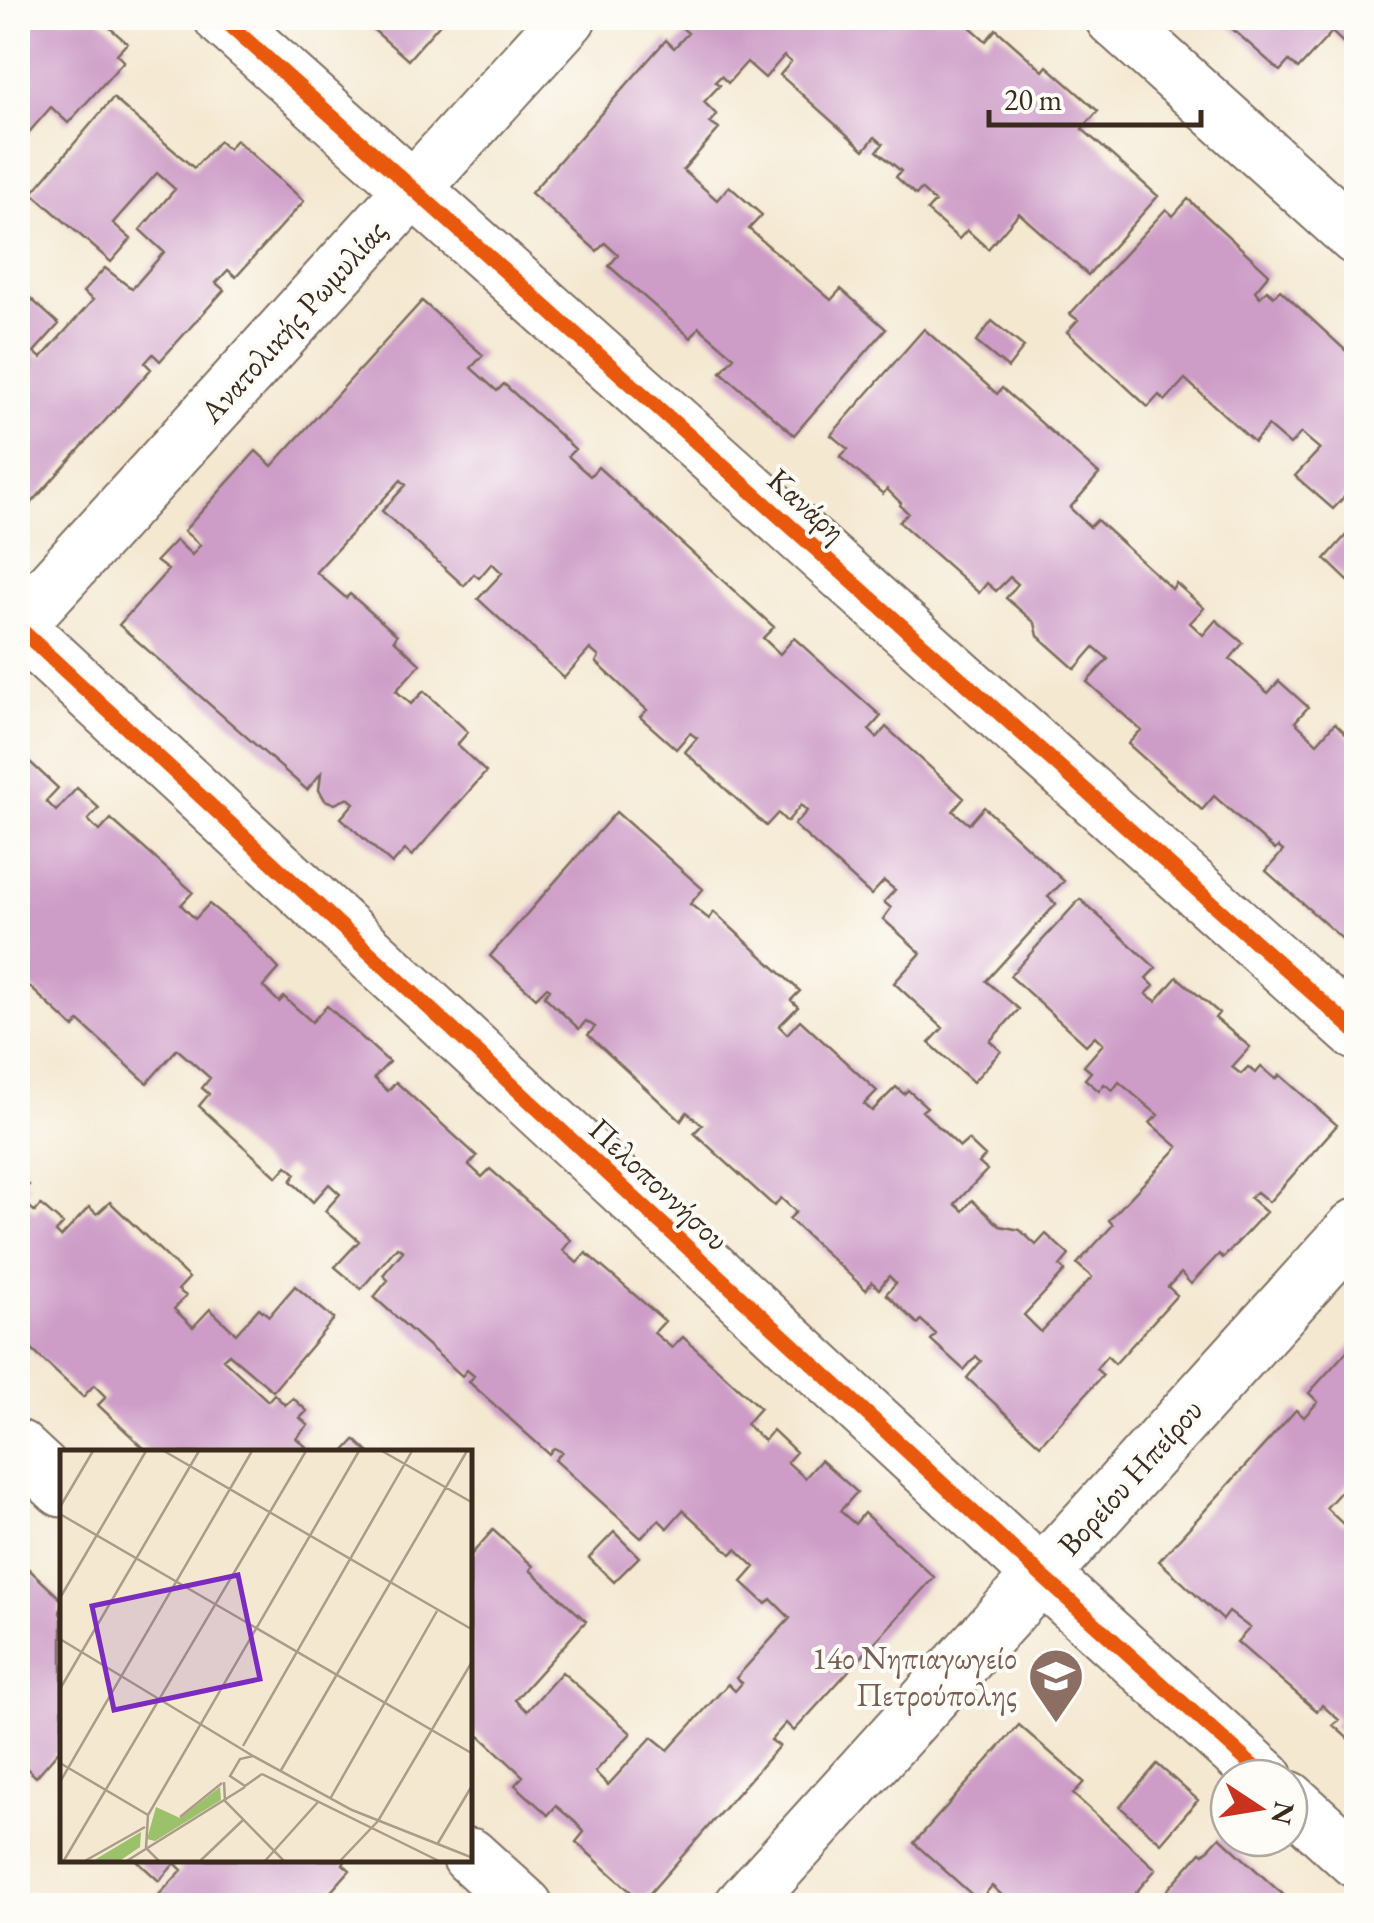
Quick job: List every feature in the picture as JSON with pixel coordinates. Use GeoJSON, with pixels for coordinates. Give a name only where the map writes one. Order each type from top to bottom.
{"type":"FeatureCollection","features":[{"type":"Feature","properties":{"kind":"street","name":"Κανάρη"},"geometry":{"type":"LineString","coordinates":[[222,18],[1356,1032]]}},
{"type":"Feature","properties":{"kind":"street","name":"Ανατολικής Ρωμυλίας"},"geometry":{"type":"LineString","coordinates":[[18,625],[568,18]]}},
{"type":"Feature","properties":{"kind":"street"},"geometry":{"type":"LineString","coordinates":[[1113,18],[1356,238]]}},
{"type":"Feature","properties":{"kind":"street","name":"Πελοποννήσου"},"geometry":{"type":"LineString","coordinates":[[18,625],[1041,1575],[1244,1758]]}},
{"type":"Feature","properties":{"kind":"street","name":"Βορείου Ηπείρου"},"geometry":{"type":"LineString","coordinates":[[742,1906],[1356,1228]]}},
{"type":"Feature","properties":{"kind":"street"},"geometry":{"type":"LineString","coordinates":[[18,1448],[60,1487]]}},
{"type":"Feature","properties":{"kind":"street"},"geometry":{"type":"LineString","coordinates":[[1309,1817],[1356,1860]]}},
{"type":"Feature","properties":{"kind":"street"},"geometry":{"type":"LineString","coordinates":[[472,1858],[525,1906]]}},
{"type":"Feature","properties":{"kind":"building"},"geometry":{"type":"Polygon","coordinates":[[[18,18],[99,18],[127,43],[117,54],[124,61],[68,123],[51,107],[23,139],[18,135],[18,18]]]}},
{"type":"Feature","properties":{"kind":"building"},"geometry":{"type":"Polygon","coordinates":[[[360,18],[445,18],[408,60],[360,18]]]}},
{"type":"Feature","properties":{"kind":"building"},"geometry":{"type":"Polygon","coordinates":[[[682,18],[976,18],[969,26],[986,41],[996,29],[1043,71],[1047,66],[1098,111],[1082,129],[1158,196],[1088,275],[1019,213],[988,249],[967,230],[959,239],[927,211],[935,202],[921,189],[916,195],[896,177],[901,171],[877,151],[883,144],[875,137],[864,150],[780,75],[791,62],[784,56],[765,78],[747,62],[728,83],[721,76],[715,82],[720,85],[704,102],[717,115],[710,123],[719,129],[683,170],[717,200],[729,186],[762,215],[749,229],[831,300],[841,289],[886,329],[794,435],[721,372],[734,357],[699,327],[691,338],[609,266],[618,255],[605,243],[597,251],[531,193],[666,40],[674,48],[688,33],[677,23],[682,18]]]}},
{"type":"Feature","properties":{"kind":"building"},"geometry":{"type":"Polygon","coordinates":[[[1220,18],[1356,18],[1356,55],[1332,32],[1298,69],[1289,61],[1280,71],[1220,18]]]}},
{"type":"Feature","properties":{"kind":"building"},"geometry":{"type":"Polygon","coordinates":[[[113,98],[194,168],[219,141],[228,149],[236,140],[304,201],[236,277],[228,270],[216,283],[224,290],[160,361],[153,354],[145,363],[151,369],[20,516],[18,287],[59,324],[34,352],[41,358],[93,300],[83,292],[105,268],[132,289],[164,252],[140,230],[175,189],[157,173],[113,223],[131,239],[111,262],[32,193],[113,98]]]}},
{"type":"Feature","properties":{"kind":"building"},"geometry":{"type":"Polygon","coordinates":[[[1188,199],[1269,274],[1255,291],[1260,297],[1267,290],[1274,296],[1280,290],[1356,360],[1356,505],[1346,495],[1333,509],[1295,476],[1320,449],[1301,433],[1290,445],[1268,426],[1254,442],[1185,379],[1165,401],[1159,395],[1148,407],[1067,332],[1078,320],[1070,314],[1166,209],[1173,216],[1188,199]]]}},
{"type":"Feature","properties":{"kind":"building"},"geometry":{"type":"Polygon","coordinates":[[[422,301],[483,355],[471,368],[497,391],[504,384],[575,449],[568,456],[590,476],[598,467],[774,627],[763,638],[780,654],[794,638],[881,716],[869,730],[877,738],[886,727],[964,798],[953,811],[969,824],[984,807],[1064,881],[1048,897],[1056,904],[986,981],[1019,1009],[990,1041],[1001,1051],[973,1082],[929,1043],[943,1028],[894,983],[921,953],[883,919],[891,908],[884,902],[895,890],[884,881],[871,895],[794,825],[807,811],[801,805],[787,822],[778,813],[766,826],[685,752],[697,738],[690,733],[676,749],[640,717],[647,710],[596,662],[599,657],[590,649],[564,678],[478,599],[502,573],[492,563],[479,578],[474,574],[464,586],[382,511],[406,485],[401,480],[316,572],[346,598],[350,594],[397,635],[394,640],[420,664],[396,691],[411,704],[424,691],[468,732],[457,745],[486,772],[412,856],[405,850],[392,864],[341,818],[354,803],[348,798],[335,804],[325,800],[319,790],[321,773],[307,790],[119,625],[168,570],[156,561],[176,540],[192,555],[200,545],[184,531],[256,451],[272,466],[422,301]]]}},
{"type":"Feature","properties":{"kind":"building"},"geometry":{"type":"Polygon","coordinates":[[[992,321],[1024,347],[1008,368],[976,342],[992,321]]]}},
{"type":"Feature","properties":{"kind":"building"},"geometry":{"type":"Polygon","coordinates":[[[924,329],[997,394],[1002,388],[1099,474],[1070,508],[1090,527],[1097,520],[1172,589],[1176,583],[1204,608],[1190,623],[1203,635],[1216,620],[1243,643],[1230,659],[1268,693],[1279,681],[1308,707],[1295,722],[1317,743],[1335,723],[1356,743],[1356,935],[1349,945],[1266,871],[1283,851],[1278,847],[1275,850],[1214,796],[1202,810],[1128,744],[1141,730],[1087,682],[1108,659],[1094,647],[1075,669],[1038,636],[1035,623],[1006,598],[1018,584],[1010,577],[996,591],[987,583],[979,593],[899,522],[908,513],[887,489],[883,494],[840,457],[848,449],[831,435],[924,329]]]}},
{"type":"Feature","properties":{"kind":"building"},"geometry":{"type":"Polygon","coordinates":[[[1356,524],[1356,572],[1348,581],[1325,559],[1356,524]]]}},
{"type":"Feature","properties":{"kind":"building"},"geometry":{"type":"Polygon","coordinates":[[[18,757],[30,762],[58,788],[46,801],[56,811],[77,788],[99,808],[88,820],[94,826],[100,831],[111,819],[193,892],[181,905],[195,919],[209,904],[246,934],[279,969],[263,987],[279,1002],[284,997],[312,1022],[327,1006],[389,1062],[374,1078],[379,1083],[388,1091],[396,1082],[477,1156],[469,1165],[482,1177],[490,1169],[571,1240],[563,1250],[577,1263],[586,1253],[665,1321],[654,1333],[672,1348],[683,1337],[760,1408],[746,1424],[764,1441],[773,1430],[796,1452],[787,1462],[805,1478],[821,1460],[857,1492],[840,1511],[855,1524],[864,1513],[934,1577],[794,1731],[786,1723],[771,1740],[779,1746],[642,1902],[576,1842],[584,1832],[575,1822],[556,1806],[548,1815],[515,1785],[523,1776],[472,1733],[472,1554],[493,1530],[586,1621],[515,1700],[527,1711],[562,1672],[631,1733],[595,1772],[608,1785],[652,1737],[668,1750],[728,1684],[735,1691],[742,1683],[736,1678],[790,1618],[771,1599],[766,1604],[742,1582],[755,1567],[736,1549],[731,1554],[683,1510],[667,1528],[659,1520],[641,1538],[555,1460],[562,1452],[554,1448],[549,1454],[469,1382],[474,1376],[467,1370],[462,1376],[374,1297],[388,1280],[383,1275],[403,1251],[397,1247],[361,1289],[335,1267],[359,1241],[325,1211],[340,1194],[329,1184],[313,1202],[291,1181],[296,1174],[287,1166],[277,1177],[199,1106],[209,1094],[202,1088],[210,1078],[177,1049],[147,1083],[79,1021],[74,1028],[18,976],[18,757]]]}},
{"type":"Feature","properties":{"kind":"building"},"geometry":{"type":"Polygon","coordinates":[[[616,812],[703,889],[690,904],[709,919],[714,912],[800,991],[791,1000],[798,1007],[779,1026],[787,1034],[800,1020],[877,1091],[864,1104],[872,1111],[896,1087],[904,1094],[908,1090],[927,1107],[922,1111],[960,1147],[968,1140],[985,1156],[979,1163],[987,1170],[955,1204],[963,1211],[972,1200],[1000,1226],[1020,1230],[1036,1245],[1046,1234],[1069,1255],[1060,1266],[1065,1271],[1024,1315],[1041,1332],[1092,1277],[1077,1264],[1113,1225],[1109,1220],[1178,1147],[1150,1123],[1158,1115],[1119,1082],[1113,1090],[1104,1084],[1099,1091],[1085,1079],[1091,1072],[1084,1066],[1103,1044],[1095,1036],[1086,1045],[1010,976],[1080,899],[1156,968],[1146,978],[1154,986],[1146,994],[1156,1001],[1177,977],[1219,1013],[1215,1018],[1250,1047],[1232,1067],[1241,1074],[1248,1067],[1256,1073],[1261,1067],[1276,1079],[1280,1075],[1337,1125],[1269,1202],[1257,1192],[1250,1198],[1266,1212],[1223,1258],[1219,1254],[1191,1284],[1181,1273],[1168,1287],[1177,1295],[1115,1364],[1107,1356],[1096,1369],[1103,1375],[1040,1445],[967,1378],[981,1361],[976,1356],[964,1370],[931,1340],[936,1334],[921,1320],[918,1324],[886,1294],[896,1283],[889,1276],[879,1289],[872,1282],[866,1290],[789,1219],[796,1212],[781,1198],[774,1206],[694,1133],[702,1125],[687,1112],[681,1121],[588,1035],[595,1027],[586,1021],[579,1029],[544,996],[550,989],[547,987],[536,998],[490,956],[616,812]]]}},
{"type":"Feature","properties":{"kind":"building"},"geometry":{"type":"Polygon","coordinates":[[[18,1175],[29,1185],[18,1196],[18,1175]]]}},
{"type":"Feature","properties":{"kind":"building"},"geometry":{"type":"Polygon","coordinates":[[[18,1196],[35,1212],[41,1205],[63,1224],[56,1232],[61,1237],[89,1207],[97,1214],[110,1202],[189,1278],[178,1290],[186,1296],[174,1309],[193,1327],[210,1309],[236,1334],[259,1308],[269,1316],[295,1286],[334,1319],[273,1391],[229,1354],[223,1359],[268,1401],[274,1394],[285,1405],[293,1398],[307,1411],[300,1418],[308,1425],[296,1438],[310,1450],[146,1450],[98,1405],[106,1397],[94,1385],[83,1397],[18,1337],[18,1196]]]}},
{"type":"Feature","properties":{"kind":"building"},"geometry":{"type":"Polygon","coordinates":[[[1356,1341],[1356,1475],[1326,1508],[1343,1524],[1348,1518],[1356,1526],[1356,1746],[1333,1725],[1339,1720],[1322,1705],[1317,1711],[1237,1642],[1250,1628],[1229,1612],[1223,1620],[1159,1561],[1296,1410],[1304,1417],[1318,1402],[1309,1393],[1356,1341]]]}},
{"type":"Feature","properties":{"kind":"building"},"geometry":{"type":"Polygon","coordinates":[[[355,1440],[366,1450],[346,1450],[355,1440]]]}},
{"type":"Feature","properties":{"kind":"building"},"geometry":{"type":"Polygon","coordinates":[[[614,1532],[639,1557],[614,1582],[589,1558],[614,1532]]]}},
{"type":"Feature","properties":{"kind":"building"},"geometry":{"type":"Polygon","coordinates":[[[18,1559],[60,1598],[60,1749],[36,1777],[18,1760],[18,1559]]]}},
{"type":"Feature","properties":{"kind":"building"},"geometry":{"type":"Polygon","coordinates":[[[1019,1725],[1084,1782],[1073,1794],[1156,1869],[1124,1906],[1014,1906],[992,1886],[979,1901],[914,1843],[1019,1725]]]}},
{"type":"Feature","properties":{"kind":"building"},"geometry":{"type":"Polygon","coordinates":[[[1157,1764],[1198,1800],[1161,1843],[1120,1807],[1157,1764]]]}},
{"type":"Feature","properties":{"kind":"building"},"geometry":{"type":"Polygon","coordinates":[[[1209,1849],[1209,1858],[1243,1858],[1295,1906],[1153,1906],[1201,1852],[1209,1849]]]}},
{"type":"Feature","properties":{"kind":"building"},"geometry":{"type":"Polygon","coordinates":[[[139,1863],[175,1863],[159,1881],[139,1863]]]}},
{"type":"Feature","properties":{"kind":"building"},"geometry":{"type":"Polygon","coordinates":[[[175,1863],[344,1863],[350,1870],[318,1906],[164,1906],[156,1898],[182,1870],[175,1863]]]}},
{"type":"Feature","properties":{"kind":"cycle path"},"geometry":{"type":"LineString","coordinates":[[222,18],[1356,1032]]}},
{"type":"Feature","properties":{"kind":"cycle path"},"geometry":{"type":"LineString","coordinates":[[18,627],[1041,1575],[1244,1758]]}},
{"type":"Feature","properties":{"kind":"place","name":"14ο Νηπιαγωγείο Πετρούπολης"},"geometry":{"type":"Point","coordinates":[1056,1725]}}]}
